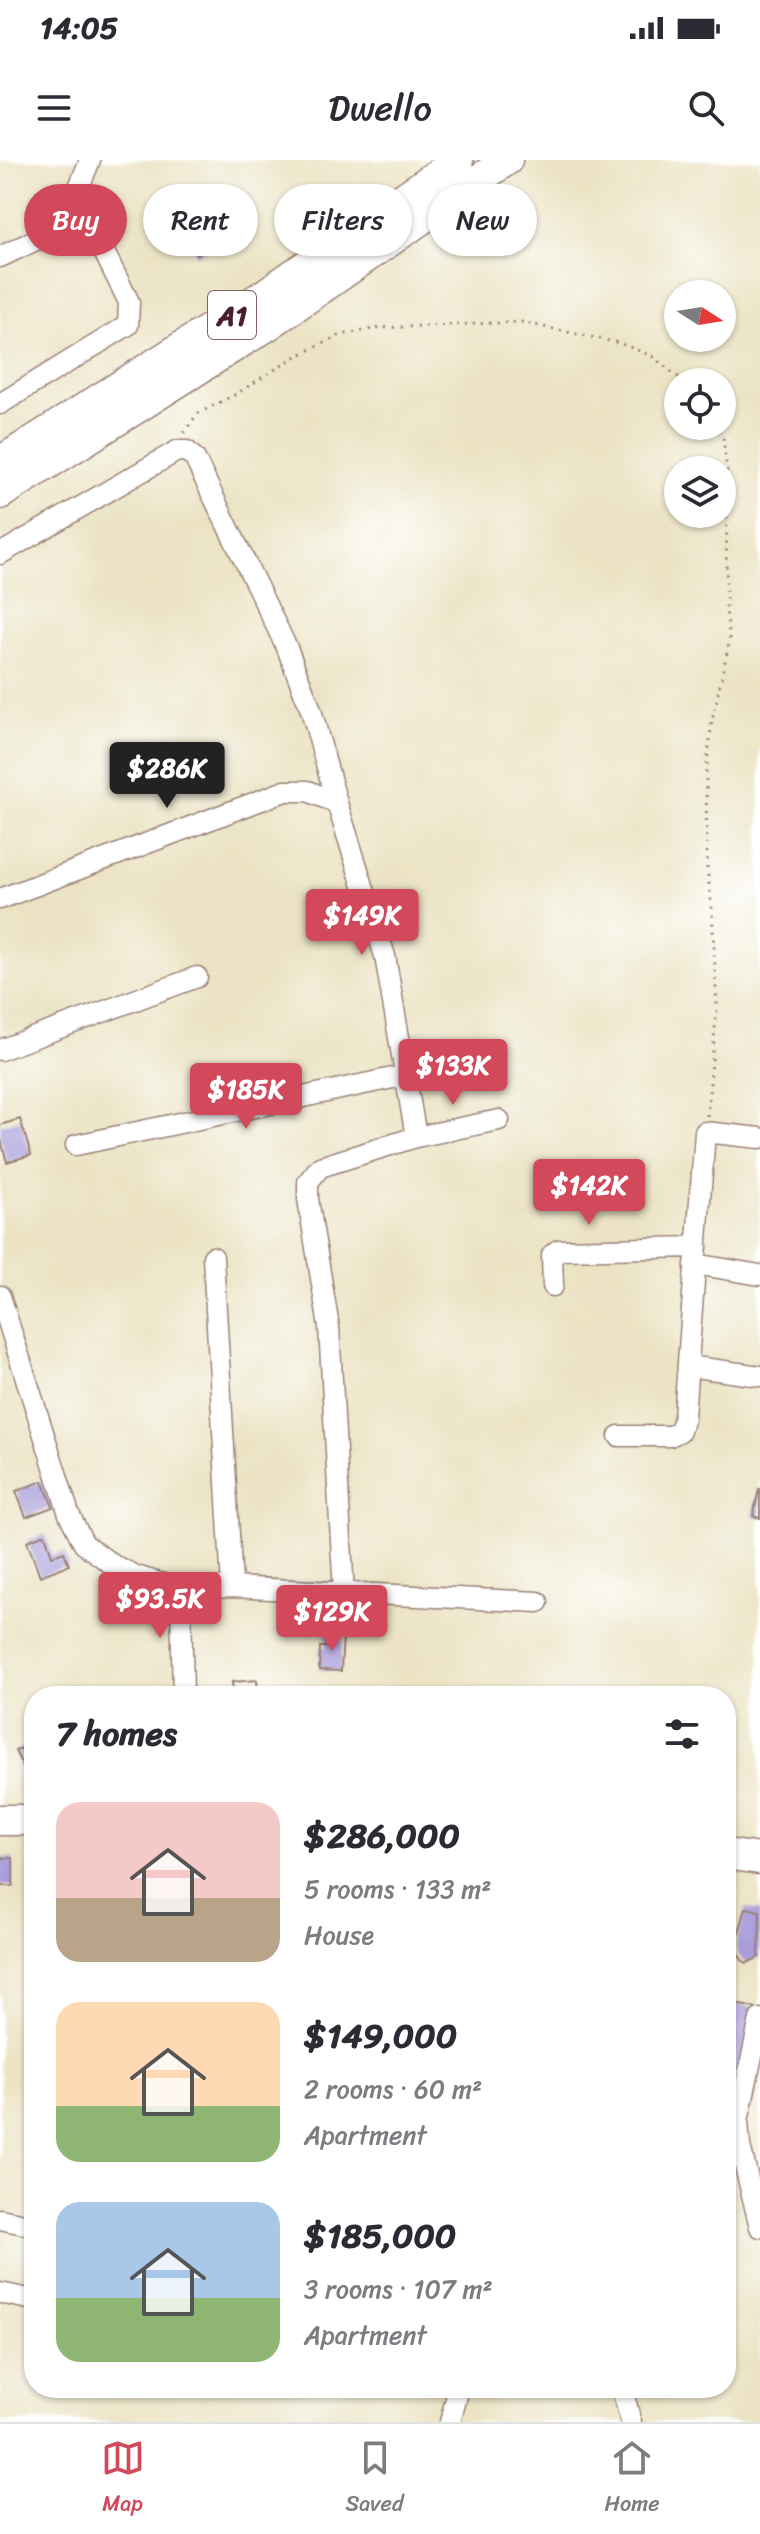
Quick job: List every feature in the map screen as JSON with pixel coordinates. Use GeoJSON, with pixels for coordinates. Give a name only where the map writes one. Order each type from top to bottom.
{"type":"FeatureCollection","features":[{"type":"Feature","properties":{"kind":"highway","name":"A1"},"geometry":{"type":"LineString","coordinates":[[0,462],[262,296],[458,160]]}},
{"type":"Feature","properties":{"kind":"highway","name":"A1"},"geometry":{"type":"LineString","coordinates":[[0,494],[223,355],[507,160]]}},
{"type":"Feature","properties":{"kind":"highway"},"geometry":{"type":"LineString","coordinates":[[0,1820],[24,1820]]}},
{"type":"Feature","properties":{"kind":"highway"},"geometry":{"type":"LineString","coordinates":[[736,1855],[760,1859]]}},
{"type":"Feature","properties":{"kind":"street"},"geometry":{"type":"LineString","coordinates":[[80,184],[90,160]]}},
{"type":"Feature","properties":{"kind":"street"},"geometry":{"type":"LineString","coordinates":[[0,257],[24,246]]}},
{"type":"Feature","properties":{"kind":"street"},"geometry":{"type":"LineString","coordinates":[[0,404],[128,325],[129,302],[106,256]]}},
{"type":"Feature","properties":{"kind":"street"},"geometry":{"type":"LineString","coordinates":[[0,554],[177,451],[187,451],[195,459],[287,648],[311,710],[385,956],[416,1137]]}},
{"type":"Feature","properties":{"kind":"street"},"geometry":{"type":"LineString","coordinates":[[0,899],[285,791],[308,791],[337,803]]}},
{"type":"Feature","properties":{"kind":"street"},"geometry":{"type":"LineString","coordinates":[[0,1050],[197,977]]}},
{"type":"Feature","properties":{"kind":"street"},"geometry":{"type":"LineString","coordinates":[[76,1145],[407,1075]]}},
{"type":"Feature","properties":{"kind":"street"},"geometry":{"type":"LineString","coordinates":[[344,1594],[329,1327],[308,1199],[308,1182],[320,1167],[416,1137],[499,1120]]}},
{"type":"Feature","properties":{"kind":"street"},"geometry":{"type":"LineString","coordinates":[[619,1436],[670,1436],[680,1431],[684,1417],[705,1132],[760,1138]]}},
{"type":"Feature","properties":{"kind":"street"},"geometry":{"type":"LineString","coordinates":[[553,1286],[552,1255],[558,1250],[696,1256],[760,1275]]}},
{"type":"Feature","properties":{"kind":"street"},"geometry":{"type":"LineString","coordinates":[[213,1257],[232,1587]]}},
{"type":"Feature","properties":{"kind":"street"},"geometry":{"type":"LineString","coordinates":[[0,1296],[69,1514],[84,1544],[113,1565],[136,1576],[184,1590],[232,1587],[538,1602]]}},
{"type":"Feature","properties":{"kind":"street"},"geometry":{"type":"LineString","coordinates":[[688,1366],[760,1376]]}},
{"type":"Feature","properties":{"kind":"street"},"geometry":{"type":"LineString","coordinates":[[183,1686],[181,1603],[184,1590]]}},
{"type":"Feature","properties":{"kind":"street"},"geometry":{"type":"LineString","coordinates":[[760,2019],[739,2108],[738,2135],[760,2227]]}},
{"type":"Feature","properties":{"kind":"street"},"geometry":{"type":"LineString","coordinates":[[0,2219],[24,2224]]}},
{"type":"Feature","properties":{"kind":"street"},"geometry":{"type":"LineString","coordinates":[[0,2293],[24,2298]]}},
{"type":"Feature","properties":{"kind":"street"},"geometry":{"type":"LineString","coordinates":[[450,2422],[456,2398]]}},
{"type":"Feature","properties":{"kind":"street"},"geometry":{"type":"LineString","coordinates":[[625,2398],[631,2422]]}},
{"type":"Feature","properties":{"kind":"path"},"geometry":{"type":"LineString","coordinates":[[177,451],[185,431],[197,414],[293,358],[341,335],[379,328],[521,322],[619,343],[652,356],[667,368]]}},
{"type":"Feature","properties":{"kind":"path"},"geometry":{"type":"LineString","coordinates":[[705,1132],[717,1007],[707,868],[706,773],[712,721],[730,639],[726,611],[727,471],[723,440]]}},
{"type":"Feature","properties":{"kind":"building"},"geometry":{"type":"Polygon","coordinates":[[[20,1119],[31,1155],[7,1162],[0,1125],[20,1119]]]}},
{"type":"Feature","properties":{"kind":"building"},"geometry":{"type":"Polygon","coordinates":[[[43,1481],[53,1507],[26,1517],[16,1491],[43,1481]]]}},
{"type":"Feature","properties":{"kind":"building"},"geometry":{"type":"Polygon","coordinates":[[[760,1489],[760,1518],[753,1516],[760,1489]]]}},
{"type":"Feature","properties":{"kind":"building"},"geometry":{"type":"Polygon","coordinates":[[[45,1534],[52,1556],[64,1552],[69,1565],[40,1576],[27,1541],[45,1534]]]}},
{"type":"Feature","properties":{"kind":"building"},"geometry":{"type":"Polygon","coordinates":[[[326,1633],[343,1634],[341,1671],[319,1670],[320,1647],[326,1647],[326,1633]]]}},
{"type":"Feature","properties":{"kind":"building"},"geometry":{"type":"Polygon","coordinates":[[[257,1680],[257,1686],[232,1686],[232,1682],[257,1680]]]}},
{"type":"Feature","properties":{"kind":"building"},"geometry":{"type":"Polygon","coordinates":[[[24,1747],[24,1769],[15,1751],[24,1747]]]}},
{"type":"Feature","properties":{"kind":"building"},"geometry":{"type":"Polygon","coordinates":[[[0,1858],[13,1858],[13,1886],[0,1886],[0,1858]]]}},
{"type":"Feature","properties":{"kind":"building"},"geometry":{"type":"Polygon","coordinates":[[[746,1908],[760,1911],[759,1957],[747,1963],[737,1952],[736,1943],[746,1908]]]}},
{"type":"Feature","properties":{"kind":"building"},"geometry":{"type":"Polygon","coordinates":[[[736,2004],[755,2008],[744,2069],[736,2068],[736,2004]]]}}]}
